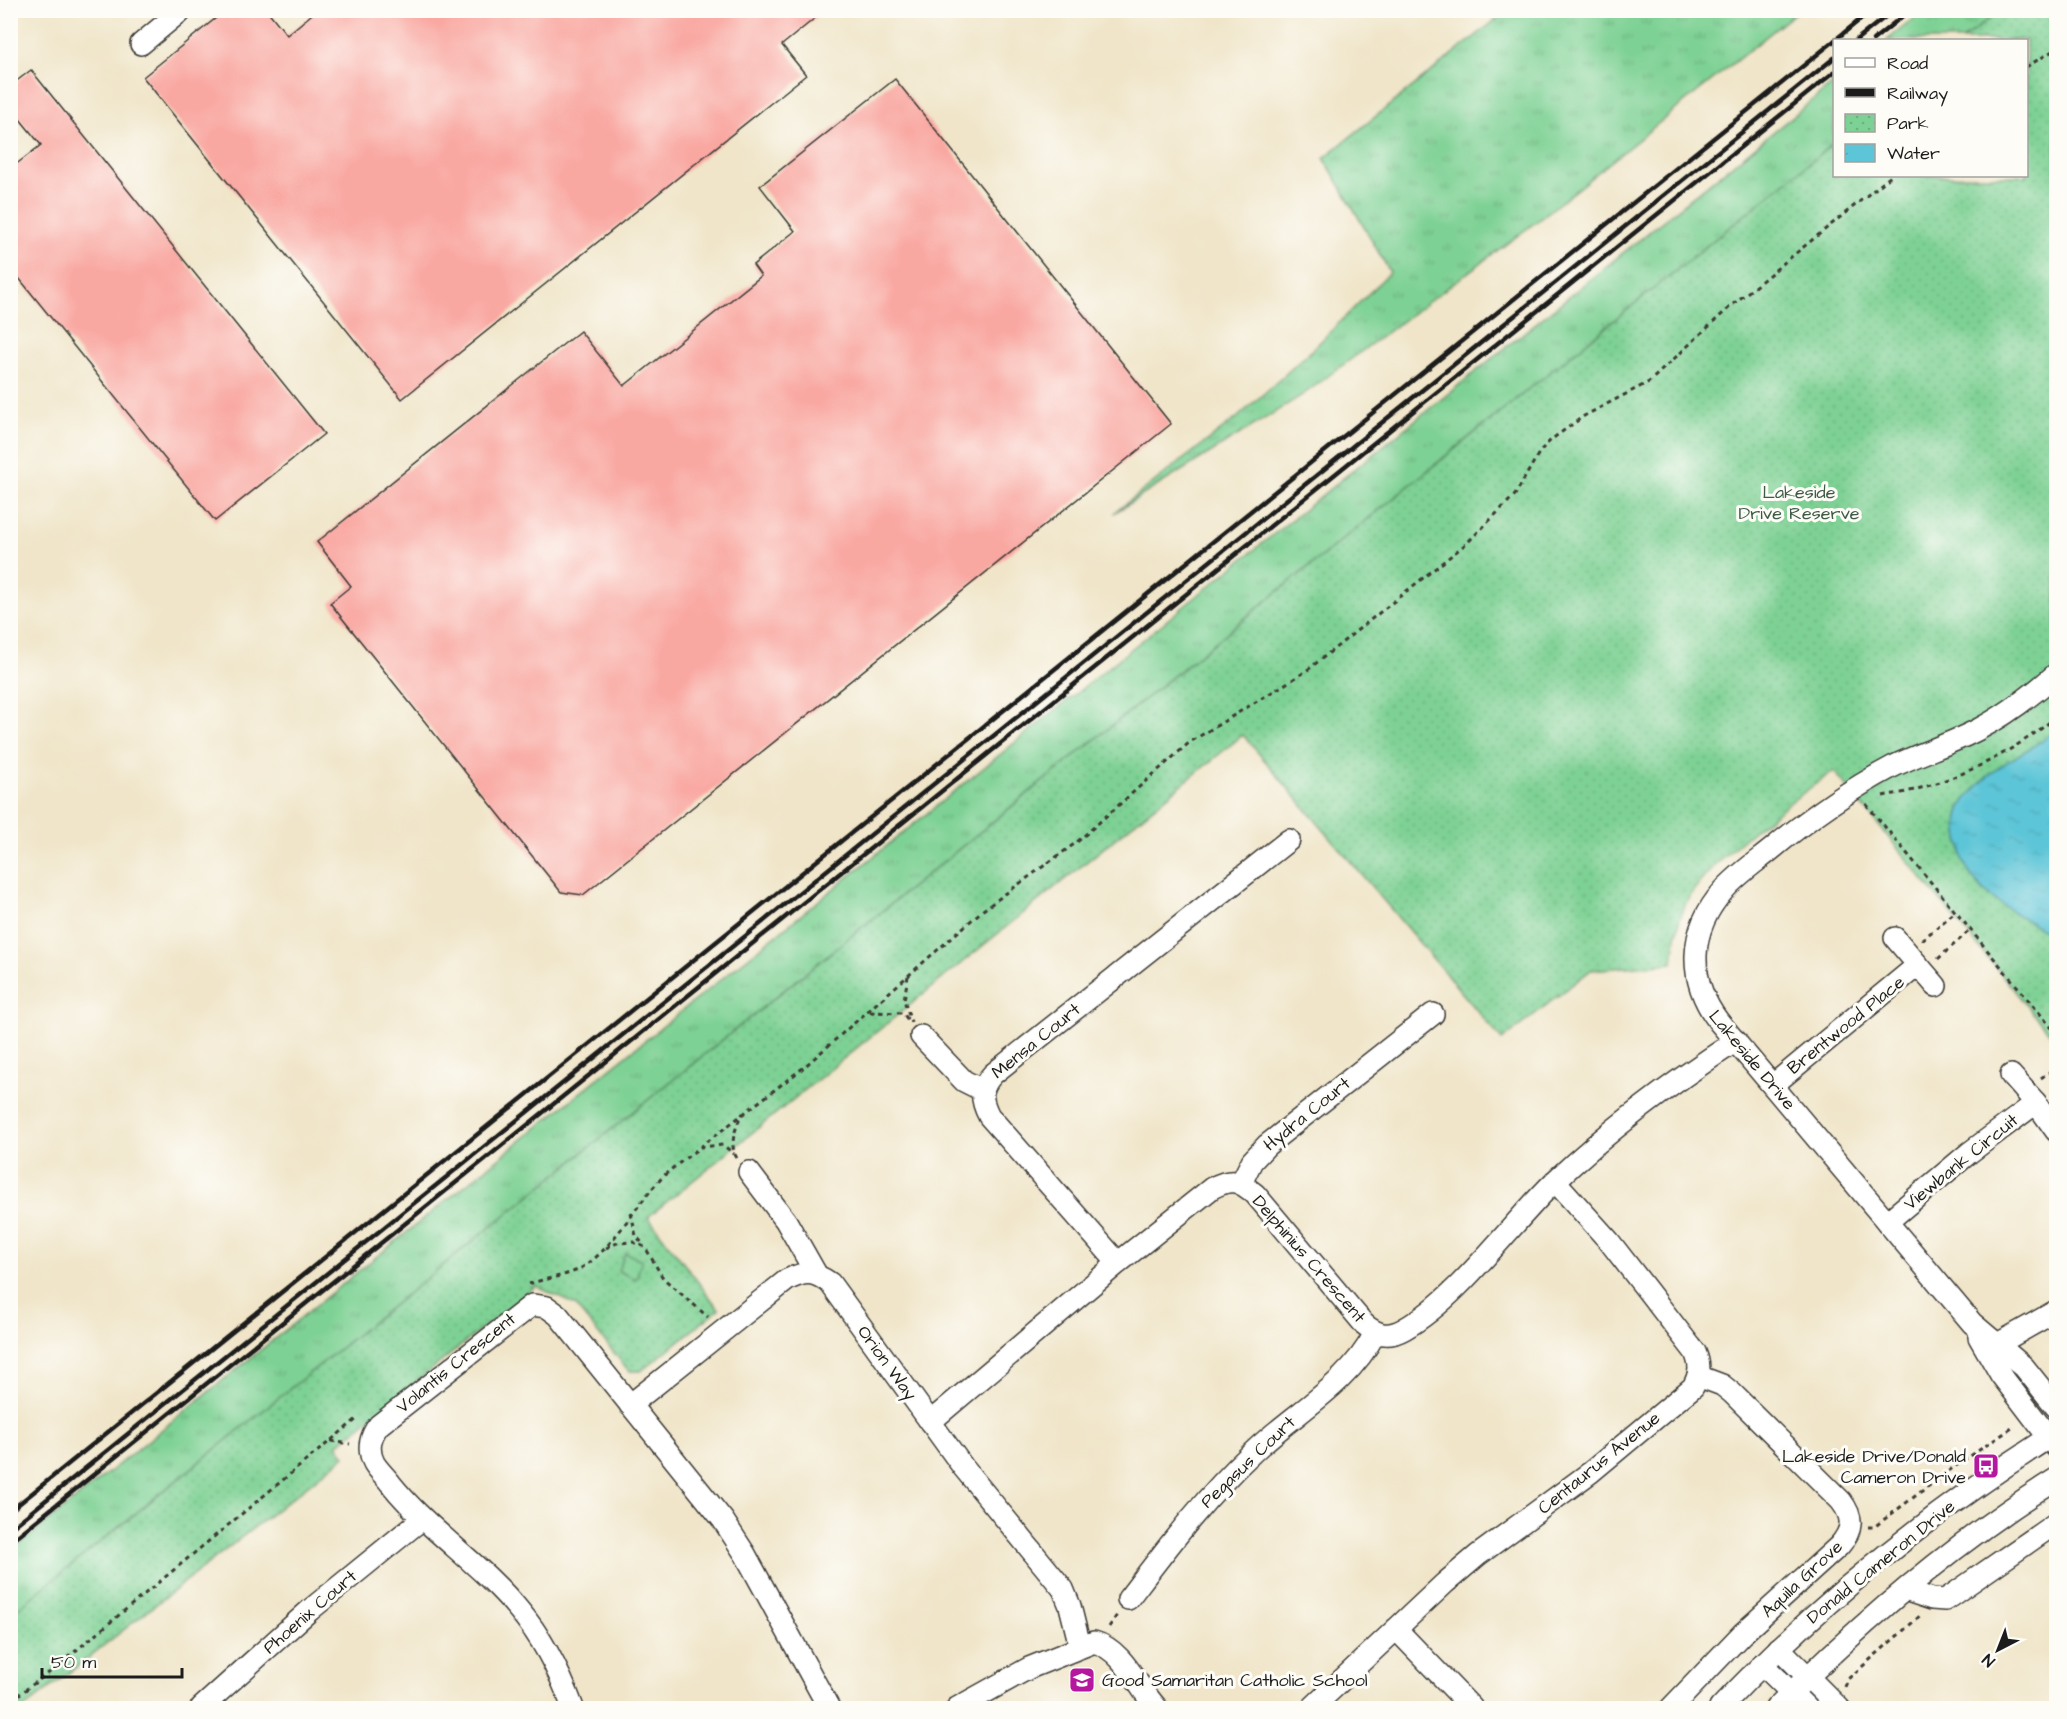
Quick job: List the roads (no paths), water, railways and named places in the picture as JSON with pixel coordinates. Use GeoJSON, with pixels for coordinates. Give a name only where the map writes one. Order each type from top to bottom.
{"type":"FeatureCollection","features":[{"type":"Feature","properties":{"kind":"street"},"geometry":{"type":"LineString","coordinates":[[141,44],[182,10]]}},
{"type":"Feature","properties":{"kind":"street","name":"Lakeside Drive"},"geometry":{"type":"LineString","coordinates":[[2056,674],[2014,709],[1996,720],[1893,766],[1847,792],[1794,830],[1725,889],[1710,907],[1701,927],[1696,969],[1699,989],[1708,1007],[1992,1347],[2024,1367],[2056,1407]]}},
{"type":"Feature","properties":{"kind":"street","name":"Mensa Court"},"geometry":{"type":"LineString","coordinates":[[1118,1263],[989,1116],[982,1103],[982,1090],[993,1074],[1289,840]]}},
{"type":"Feature","properties":{"kind":"street","name":"Brentwood Place"},"geometry":{"type":"LineString","coordinates":[[1773,1085],[1916,963]]}},
{"type":"Feature","properties":{"kind":"street","name":"Hydra Court"},"geometry":{"type":"LineString","coordinates":[[1241,1183],[1252,1161],[1267,1145],[1433,1014]]}},
{"type":"Feature","properties":{"kind":"street"},"geometry":{"type":"LineString","coordinates":[[921,1036],[964,1081],[982,1090]]}},
{"type":"Feature","properties":{"kind":"street","name":"Delphinius Crescent"},"geometry":{"type":"LineString","coordinates":[[930,1422],[1118,1263],[1212,1188],[1227,1181],[1241,1183],[1255,1194],[1364,1324],[1375,1333],[1390,1335],[1405,1329],[1446,1296],[1555,1181],[1605,1136],[1669,1086],[1736,1041]]}},
{"type":"Feature","properties":{"kind":"street","name":"Viewbank Circuit"},"geometry":{"type":"LineString","coordinates":[[2011,1075],[2036,1103],[2056,1131]]}},
{"type":"Feature","properties":{"kind":"street","name":"Viewbank Circuit"},"geometry":{"type":"LineString","coordinates":[[1887,1222],[1977,1146],[2036,1103]]}},
{"type":"Feature","properties":{"kind":"street","name":"Orion Way"},"geometry":{"type":"LineString","coordinates":[[749,1172],[786,1221],[815,1272],[830,1283],[930,1422],[1022,1542],[1063,1589],[1070,1606],[1078,1639]]}},
{"type":"Feature","properties":{"kind":"street"},"geometry":{"type":"LineString","coordinates":[[1555,1181],[1609,1241],[1695,1352],[1700,1363],[1698,1376]]}},
{"type":"Feature","properties":{"kind":"street"},"geometry":{"type":"LineString","coordinates":[[630,1405],[788,1280],[802,1273],[815,1272]]}},
{"type":"Feature","properties":{"kind":"street","name":"Volantis Crescent"},"geometry":{"type":"LineString","coordinates":[[566,1707],[545,1647],[520,1611],[497,1584],[422,1519],[374,1463],[369,1444],[372,1433],[532,1305],[548,1307],[558,1315],[723,1520],[745,1554],[829,1708]]}},
{"type":"Feature","properties":{"kind":"street"},"geometry":{"type":"LineString","coordinates":[[1992,1347],[2056,1311]]}},
{"type":"Feature","properties":{"kind":"street","name":"Pegasus Court"},"geometry":{"type":"LineString","coordinates":[[1128,1599],[1191,1516],[1254,1450],[1354,1366],[1366,1352],[1375,1333]]}},
{"type":"Feature","properties":{"kind":"street","name":"Lakeside Drive"},"geometry":{"type":"LineString","coordinates":[[1992,1347],[2001,1375],[2054,1439]]}},
{"type":"Feature","properties":{"kind":"street","name":"Centaurus Avenue"},"geometry":{"type":"LineString","coordinates":[[1312,1708],[1478,1555],[1551,1503],[1627,1444],[1693,1387],[1698,1376]]}},
{"type":"Feature","properties":{"kind":"street","name":"Aquila Grove"},"geometry":{"type":"LineString","coordinates":[[1671,1708],[1742,1634],[1839,1546],[1848,1536],[1852,1525],[1849,1513],[1841,1501],[1732,1393],[1722,1385],[1698,1376]]}},
{"type":"Feature","properties":{"kind":"street","name":"Donald Cameron Drive"},"geometry":{"type":"LineString","coordinates":[[1720,1708],[1762,1664],[1837,1594],[1996,1472],[2054,1439]]}},
{"type":"Feature","properties":{"kind":"street","name":"Donald Cameron Drive"},"geometry":{"type":"LineString","coordinates":[[1776,1708],[1905,1590],[1953,1550],[2056,1479]]}},
{"type":"Feature","properties":{"kind":"street","name":"Phoenix Court"},"geometry":{"type":"LineString","coordinates":[[201,1708],[310,1610],[422,1519]]}},
{"type":"Feature","properties":{"kind":"street"},"geometry":{"type":"LineString","coordinates":[[1905,1590],[1932,1599],[1945,1600],[2056,1523]]}},
{"type":"Feature","properties":{"kind":"street"},"geometry":{"type":"LineString","coordinates":[[1396,1629],[1472,1708]]}},
{"type":"Feature","properties":{"kind":"street"},"geometry":{"type":"LineString","coordinates":[[957,1708],[1029,1668],[1048,1662],[1078,1639],[1103,1645],[1132,1672],[1157,1708]]}},
{"type":"Feature","properties":{"kind":"street"},"geometry":{"type":"LineString","coordinates":[[1779,1648],[1808,1677],[1843,1702]]}},
{"type":"Feature","properties":{"kind":"street"},"geometry":{"type":"LineString","coordinates":[[1762,1664],[1807,1708]]}},
{"type":"Feature","properties":{"kind":"water"},"geometry":{"type":"Polygon","coordinates":[[[2056,730],[2056,937],[2002,905],[1978,885],[1963,859],[1957,825],[1964,802],[1985,779],[2056,730]]]}},
{"type":"Feature","properties":{"kind":"railway"},"geometry":{"type":"LineString","coordinates":[[1836,39],[1872,10]]}},
{"type":"Feature","properties":{"kind":"railway"},"geometry":{"type":"LineString","coordinates":[[1857,39],[1894,10]]}},
{"type":"Feature","properties":{"kind":"railway"},"geometry":{"type":"LineString","coordinates":[[1874,39],[1910,10]]}},
{"type":"Feature","properties":{"kind":"railway"},"geometry":{"type":"LineString","coordinates":[[10,1511],[1833,42]]}},
{"type":"Feature","properties":{"kind":"railway"},"geometry":{"type":"LineString","coordinates":[[10,1529],[1833,59]]}},
{"type":"Feature","properties":{"kind":"railway"},"geometry":{"type":"LineString","coordinates":[[10,1542],[1833,73]]}},
{"type":"Feature","properties":{"kind":"place","name":"Lakeside Drive/Donald Cameron Drive"},"geometry":{"type":"Point","coordinates":[1986,1466]}},
{"type":"Feature","properties":{"kind":"place","name":"Good Samaritan Catholic School"},"geometry":{"type":"Point","coordinates":[1082,1680]}},
{"type":"Feature","properties":{"kind":"park label","name":"Lakeside Drive Reserve"},"geometry":{"type":"Point","coordinates":[1799,502]}}]}
